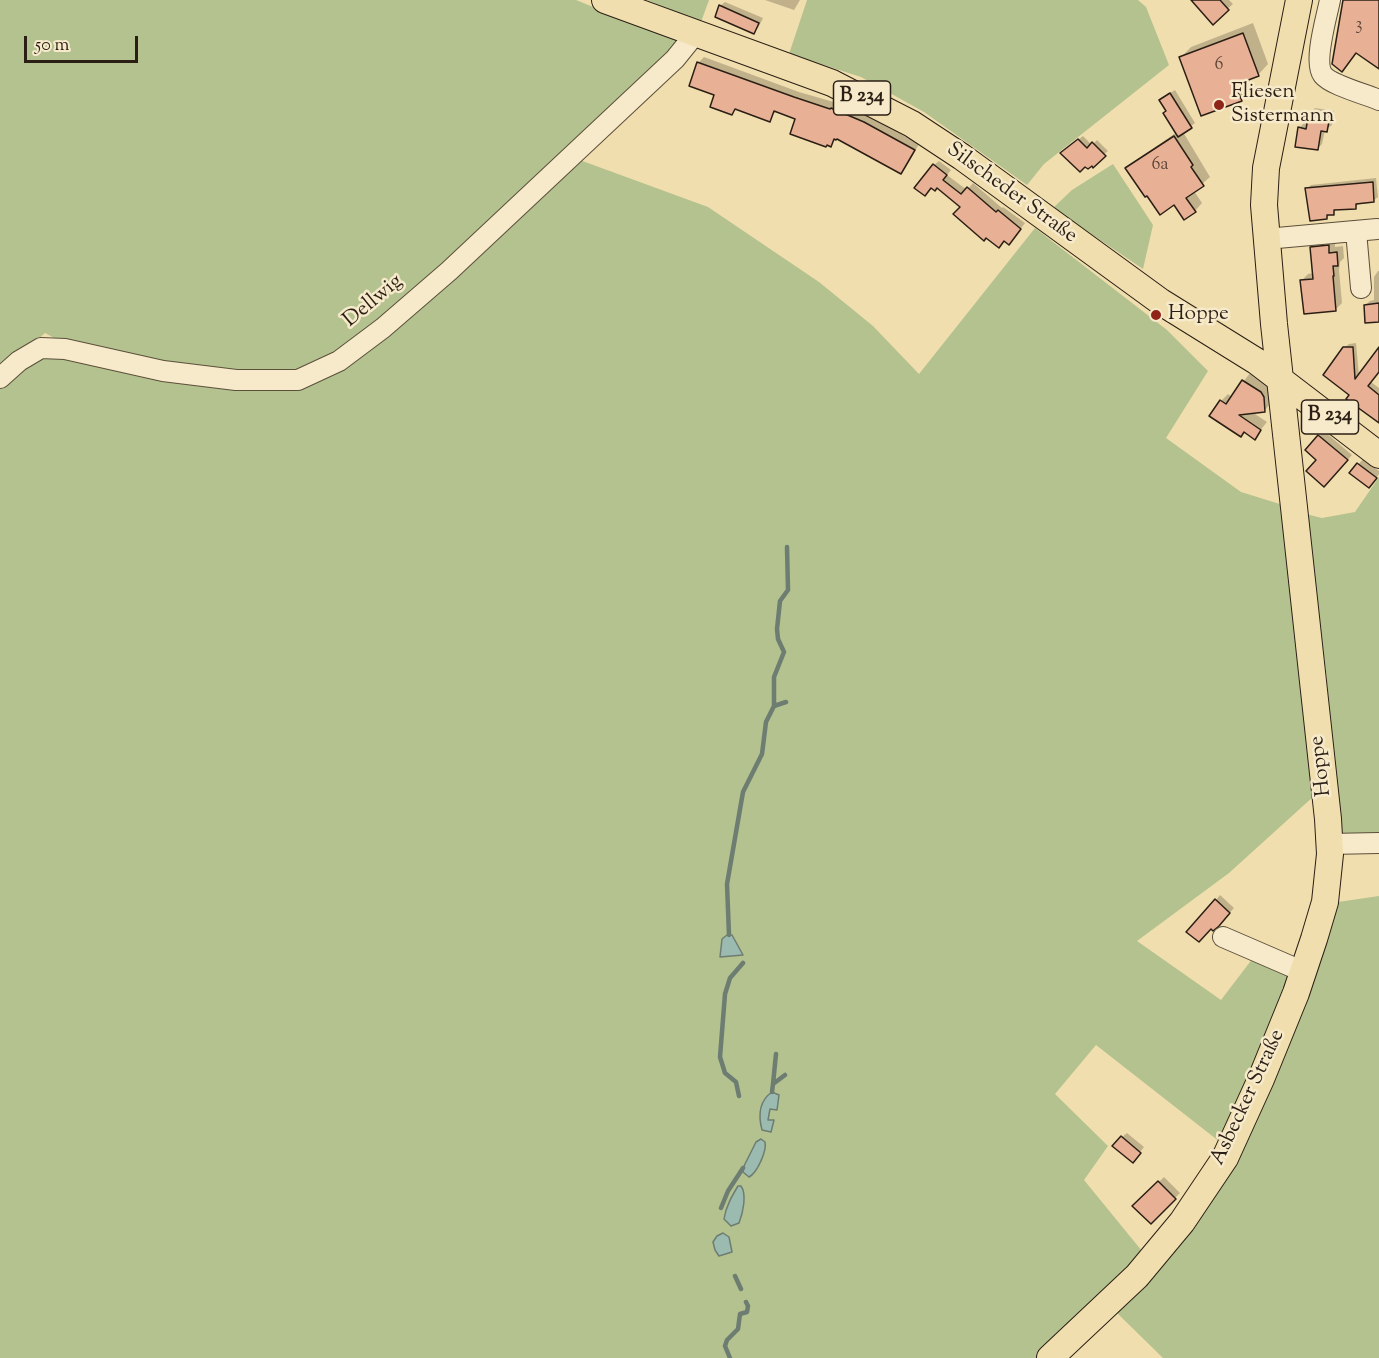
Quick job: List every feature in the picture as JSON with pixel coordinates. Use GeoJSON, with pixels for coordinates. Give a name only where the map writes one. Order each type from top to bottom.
{"type":"FeatureCollection","features":[{"type":"Feature","properties":{"kind":"main road","name":"Silscheder Straße"},"geometry":{"type":"LineString","coordinates":[[605,0],[832,83],[912,124],[962,157],[1161,302],[1280,379],[1379,455]]}},
{"type":"Feature","properties":{"kind":"main road","name":"Hoppe"},"geometry":{"type":"LineString","coordinates":[[1299,0],[1266,168],[1264,193],[1274,324],[1328,819],[1329,844],[1325,902],[1300,983]]}},
{"type":"Feature","properties":{"kind":"main road"},"geometry":{"type":"LineString","coordinates":[[1228,344],[1248,342],[1261,336],[1274,324]]}},
{"type":"Feature","properties":{"kind":"main road","name":"Asbecker Straße"},"geometry":{"type":"LineString","coordinates":[[1050,1358],[1137,1276],[1188,1213],[1225,1158],[1261,1079],[1300,983]]}},
{"type":"Feature","properties":{"kind":"street"},"geometry":{"type":"LineString","coordinates":[[1330,0],[1319,58],[1320,70],[1329,80],[1379,100]]}},
{"type":"Feature","properties":{"kind":"street","name":"Dellwig"},"geometry":{"type":"LineString","coordinates":[[0,378],[19,361],[41,348],[65,349],[163,371],[236,380],[298,380],[339,361],[383,328],[448,271],[675,58],[696,33]]}},
{"type":"Feature","properties":{"kind":"street"},"geometry":{"type":"LineString","coordinates":[[1266,239],[1377,229]]}},
{"type":"Feature","properties":{"kind":"street"},"geometry":{"type":"LineString","coordinates":[[1356,231],[1361,288]]}},
{"type":"Feature","properties":{"kind":"street"},"geometry":{"type":"LineString","coordinates":[[1329,844],[1379,843]]}},
{"type":"Feature","properties":{"kind":"street"},"geometry":{"type":"LineString","coordinates":[[1223,937],[1300,983]]}},
{"type":"Feature","properties":{"kind":"green space"},"geometry":{"type":"Polygon","coordinates":[[[0,0],[576,0],[652,31],[678,39],[680,45],[577,159],[708,207],[819,282],[873,326],[919,374],[1035,228],[1167,330],[1208,371],[1166,438],[1241,492],[1283,505],[1314,796],[1229,873],[1137,941],[1221,1000],[1253,958],[1291,975],[1220,1142],[1096,1045],[1055,1094],[1108,1146],[1084,1180],[1142,1251],[1126,1271],[1039,1358],[0,1358],[0,383],[42,352],[93,359],[45,333],[0,374],[0,0]]]}},
{"type":"Feature","properties":{"kind":"green space"},"geometry":{"type":"Polygon","coordinates":[[[647,0],[709,0],[701,22],[647,0]]]}},
{"type":"Feature","properties":{"kind":"green space"},"geometry":{"type":"Polygon","coordinates":[[[807,0],[1138,0],[1146,7],[1169,65],[1044,164],[1027,185],[924,112],[861,77],[789,54],[807,0]]]}},
{"type":"Feature","properties":{"kind":"green space"},"geometry":{"type":"Polygon","coordinates":[[[1113,164],[1153,225],[1143,269],[1053,208],[1072,190],[1113,164]]]}},
{"type":"Feature","properties":{"kind":"green space"},"geometry":{"type":"Polygon","coordinates":[[[1379,477],[1379,837],[1342,838],[1326,672],[1306,514],[1322,518],[1355,512],[1379,477]]]}},
{"type":"Feature","properties":{"kind":"green space"},"geometry":{"type":"Polygon","coordinates":[[[1379,896],[1379,1358],[1163,1358],[1116,1312],[1291,1032],[1338,902],[1379,896]]]}},
{"type":"Feature","properties":{"kind":"water"},"geometry":{"type":"Polygon","coordinates":[[[727,935],[732,935],[743,955],[720,957],[722,939],[727,935]]]}},
{"type":"Feature","properties":{"kind":"water"},"geometry":{"type":"Polygon","coordinates":[[[772,1092],[779,1095],[777,1110],[770,1109],[768,1120],[774,1120],[771,1132],[762,1130],[760,1114],[764,1100],[772,1092]]]}},
{"type":"Feature","properties":{"kind":"water"},"geometry":{"type":"Polygon","coordinates":[[[761,1139],[765,1142],[763,1156],[758,1167],[749,1177],[743,1172],[743,1168],[756,1142],[761,1139]]]}},
{"type":"Feature","properties":{"kind":"water"},"geometry":{"type":"Polygon","coordinates":[[[738,1186],[743,1189],[743,1209],[739,1223],[731,1226],[724,1219],[731,1197],[738,1186]]]}},
{"type":"Feature","properties":{"kind":"water"},"geometry":{"type":"Polygon","coordinates":[[[723,1233],[729,1237],[732,1252],[719,1256],[713,1242],[723,1233]]]}},
{"type":"Feature","properties":{"kind":"building"},"geometry":{"type":"Polygon","coordinates":[[[1191,0],[1220,0],[1229,10],[1213,25],[1191,0]]]}},
{"type":"Feature","properties":{"kind":"building"},"geometry":{"type":"Polygon","coordinates":[[[1343,0],[1379,0],[1379,69],[1356,53],[1342,72],[1332,64],[1343,0]]]}},
{"type":"Feature","properties":{"kind":"building"},"geometry":{"type":"Polygon","coordinates":[[[719,5],[759,23],[754,34],[715,17],[719,5]]]}},
{"type":"Feature","properties":{"kind":"building"},"geometry":{"type":"Polygon","coordinates":[[[1243,33],[1259,76],[1235,85],[1242,101],[1201,116],[1179,57],[1243,33]]]}},
{"type":"Feature","properties":{"kind":"building"},"geometry":{"type":"Polygon","coordinates":[[[697,62],[831,108],[864,122],[915,150],[901,174],[837,139],[834,139],[831,147],[827,145],[826,147],[790,134],[795,119],[774,111],[770,122],[735,109],[732,115],[710,107],[714,95],[689,86],[697,62]]]}},
{"type":"Feature","properties":{"kind":"building"},"geometry":{"type":"Polygon","coordinates":[[[1170,93],[1192,128],[1178,137],[1163,113],[1166,111],[1159,100],[1170,93]]]}},
{"type":"Feature","properties":{"kind":"building"},"geometry":{"type":"Polygon","coordinates":[[[1309,113],[1330,116],[1327,132],[1321,131],[1318,150],[1295,147],[1298,127],[1306,129],[1309,113]]]}},
{"type":"Feature","properties":{"kind":"building"},"geometry":{"type":"Polygon","coordinates":[[[1174,136],[1204,186],[1186,198],[1196,212],[1184,220],[1174,205],[1160,215],[1125,168],[1174,136]]]}},
{"type":"Feature","properties":{"kind":"building"},"geometry":{"type":"Polygon","coordinates":[[[1078,139],[1087,148],[1092,142],[1106,156],[1093,168],[1092,166],[1088,169],[1085,167],[1080,172],[1060,153],[1078,139]]]}},
{"type":"Feature","properties":{"kind":"building"},"geometry":{"type":"Polygon","coordinates":[[[933,164],[947,175],[943,180],[961,194],[967,187],[996,212],[998,210],[1021,229],[1009,245],[1004,241],[999,248],[986,238],[984,241],[953,214],[960,207],[937,188],[935,191],[931,188],[925,196],[914,188],[933,164]]]}},
{"type":"Feature","properties":{"kind":"building"},"geometry":{"type":"Polygon","coordinates":[[[1373,182],[1374,202],[1356,204],[1356,209],[1334,210],[1334,215],[1327,215],[1327,219],[1310,221],[1305,188],[1373,182]]]}},
{"type":"Feature","properties":{"kind":"building"},"geometry":{"type":"Polygon","coordinates":[[[1329,245],[1329,253],[1337,252],[1338,266],[1333,266],[1336,311],[1304,314],[1300,280],[1313,279],[1310,247],[1329,245]]]}},
{"type":"Feature","properties":{"kind":"building"},"geometry":{"type":"Polygon","coordinates":[[[1379,303],[1379,322],[1365,323],[1364,305],[1379,303]]]}},
{"type":"Feature","properties":{"kind":"building"},"geometry":{"type":"Polygon","coordinates":[[[1343,347],[1353,347],[1355,379],[1379,347],[1379,372],[1368,386],[1379,395],[1379,423],[1346,399],[1349,395],[1323,375],[1343,347]]]}},
{"type":"Feature","properties":{"kind":"building"},"geometry":{"type":"Polygon","coordinates":[[[1242,380],[1261,392],[1264,397],[1265,412],[1239,415],[1261,430],[1255,440],[1244,432],[1241,437],[1209,416],[1220,400],[1226,404],[1242,380]]]}},
{"type":"Feature","properties":{"kind":"building"},"geometry":{"type":"Polygon","coordinates":[[[1318,435],[1348,460],[1324,487],[1306,471],[1316,460],[1305,450],[1318,435]]]}},
{"type":"Feature","properties":{"kind":"building"},"geometry":{"type":"Polygon","coordinates":[[[1357,463],[1377,478],[1369,488],[1349,473],[1357,463]]]}},
{"type":"Feature","properties":{"kind":"building"},"geometry":{"type":"Polygon","coordinates":[[[1215,899],[1230,913],[1219,926],[1213,931],[1211,929],[1199,942],[1186,932],[1215,899]]]}},
{"type":"Feature","properties":{"kind":"building"},"geometry":{"type":"Polygon","coordinates":[[[1121,1136],[1141,1153],[1133,1163],[1112,1146],[1121,1136]]]}},
{"type":"Feature","properties":{"kind":"building"},"geometry":{"type":"Polygon","coordinates":[[[1158,1181],[1176,1199],[1151,1224],[1132,1206],[1158,1181]]]}},
{"type":"Feature","properties":{"kind":"waterway"},"geometry":{"type":"LineString","coordinates":[[729,935],[727,884],[743,792],[762,754],[766,722],[774,706],[774,677],[784,652],[778,639],[777,629],[780,601],[788,590],[787,547]]}},
{"type":"Feature","properties":{"kind":"waterway"},"geometry":{"type":"LineString","coordinates":[[774,706],[786,702]]}},
{"type":"Feature","properties":{"kind":"waterway"},"geometry":{"type":"LineString","coordinates":[[739,1096],[736,1082],[725,1073],[720,1057],[725,994],[730,978],[743,963]]}},
{"type":"Feature","properties":{"kind":"waterway"},"geometry":{"type":"LineString","coordinates":[[773,1084],[776,1054]]}},
{"type":"Feature","properties":{"kind":"waterway"},"geometry":{"type":"LineString","coordinates":[[772,1092],[773,1084],[785,1075]]}},
{"type":"Feature","properties":{"kind":"waterway"},"geometry":{"type":"LineString","coordinates":[[721,1208],[728,1191],[743,1168]]}},
{"type":"Feature","properties":{"kind":"waterway"},"geometry":{"type":"LineString","coordinates":[[735,1276],[741,1289]]}},
{"type":"Feature","properties":{"kind":"waterway"},"geometry":{"type":"LineString","coordinates":[[730,1358],[725,1346],[727,1340],[738,1329],[740,1314],[747,1312],[746,1302]]}},
{"type":"Feature","properties":{"kind":"place","name":"Fliesen Sistermann"},"geometry":{"type":"Point","coordinates":[1219,105]}},
{"type":"Feature","properties":{"kind":"place","name":"Hoppe"},"geometry":{"type":"Point","coordinates":[1156,315]}}]}
